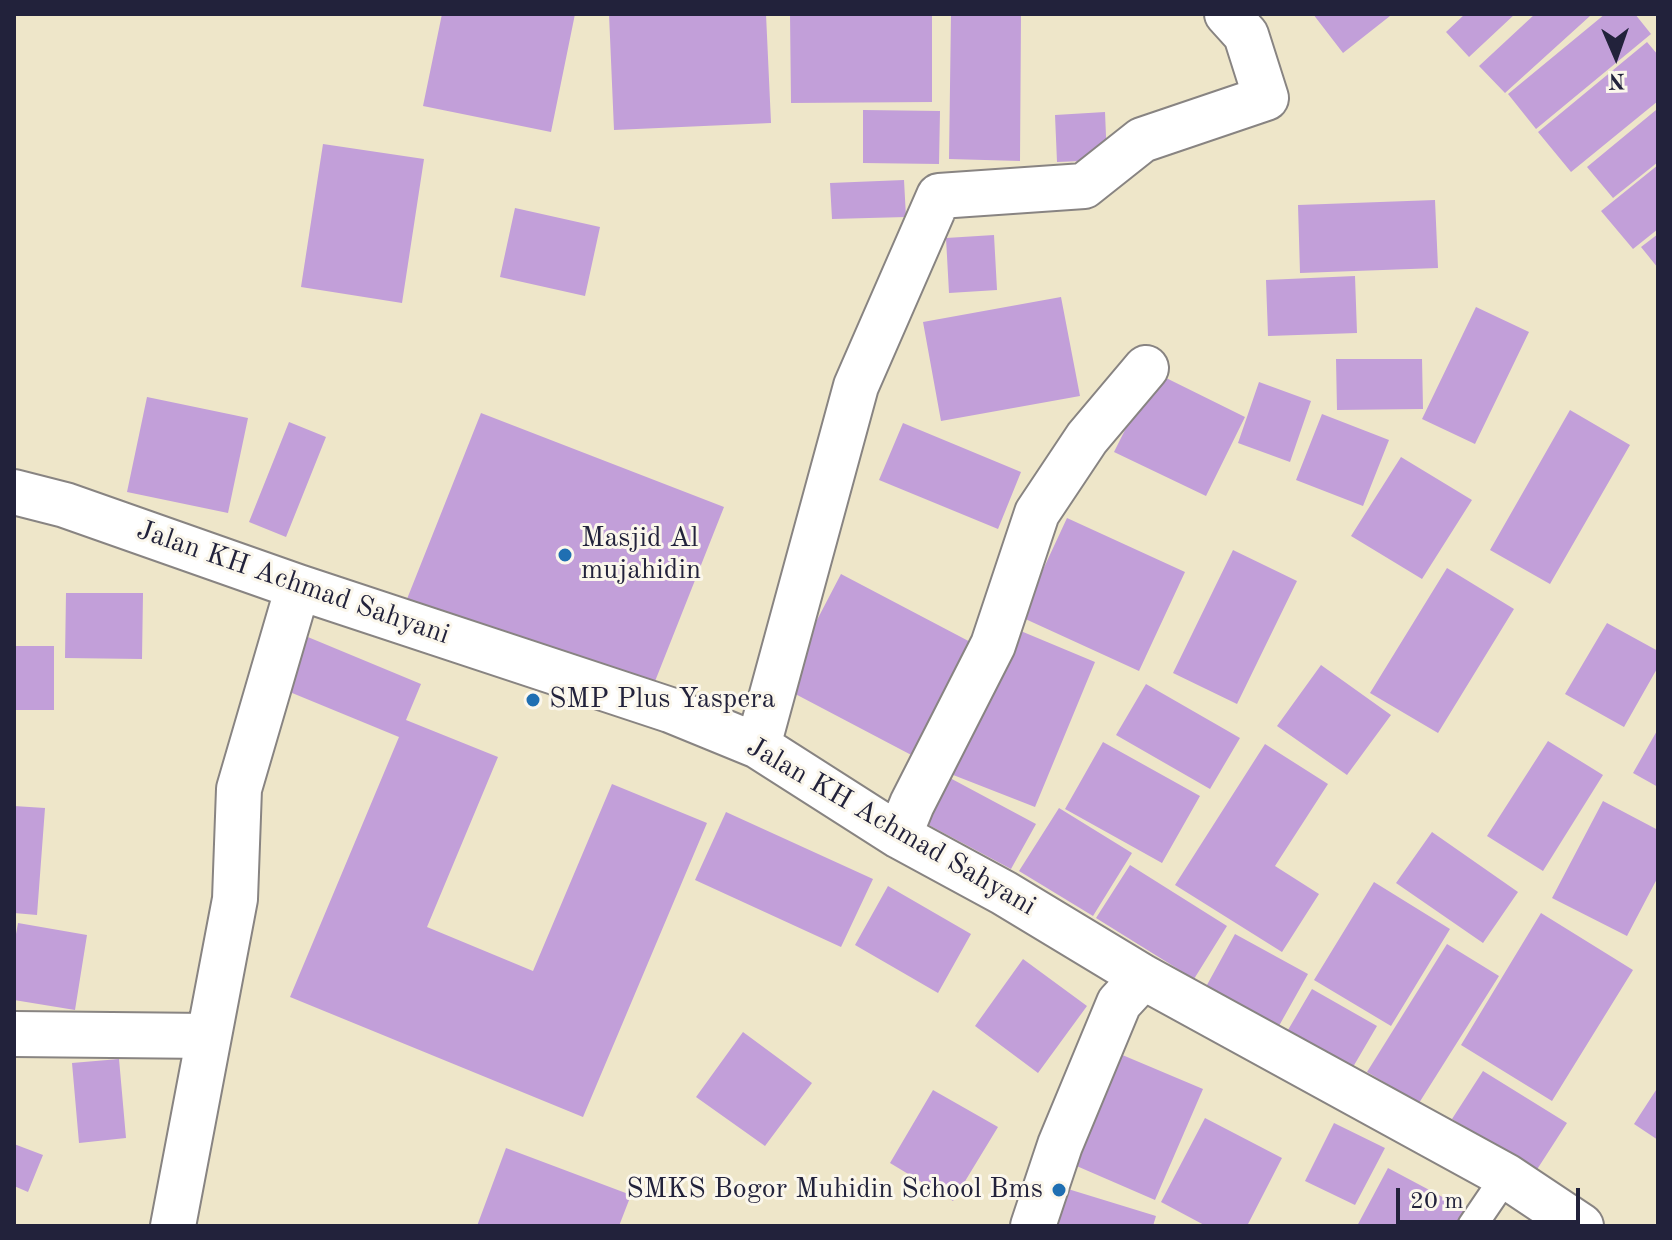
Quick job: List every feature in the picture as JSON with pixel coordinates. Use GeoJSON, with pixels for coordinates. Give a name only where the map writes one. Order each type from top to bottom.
{"type":"FeatureCollection","features":[{"type":"Feature","properties":{"kind":"street"},"geometry":{"type":"LineString","coordinates":[[758,746],[856,386],[939,196],[1084,186],[1142,140],[1266,98],[1246,35],[1227,14]]}},
{"type":"Feature","properties":{"kind":"street"},"geometry":{"type":"LineString","coordinates":[[899,836],[912,804],[993,645],[1037,513],[1087,438],[1146,368]]}},
{"type":"Feature","properties":{"kind":"street","name":"Jalan KH Achmad Sahyani"},"geometry":{"type":"LineString","coordinates":[[14,492],[65,505],[298,587],[670,710],[758,746],[899,836],[1004,893],[1143,977],[1506,1176],[1581,1226]]}},
{"type":"Feature","properties":{"kind":"street"},"geometry":{"type":"LineString","coordinates":[[173,1226],[235,899],[239,789],[298,587]]}},
{"type":"Feature","properties":{"kind":"street"},"geometry":{"type":"LineString","coordinates":[[1033,1226],[1060,1145],[1119,1003],[1143,977]]}},
{"type":"Feature","properties":{"kind":"street"},"geometry":{"type":"LineString","coordinates":[[14,1034],[209,1036]]}},
{"type":"Feature","properties":{"kind":"lane"},"geometry":{"type":"LineString","coordinates":[[1472,1226],[1506,1176]]}},
{"type":"Feature","properties":{"kind":"building"},"geometry":{"type":"Polygon","coordinates":[[[442,14],[575,14],[551,132],[423,106],[442,14]]]}},
{"type":"Feature","properties":{"kind":"building"},"geometry":{"type":"Polygon","coordinates":[[[609,14],[766,14],[771,123],[614,130],[609,14]]]}},
{"type":"Feature","properties":{"kind":"building"},"geometry":{"type":"Polygon","coordinates":[[[790,14],[932,14],[932,102],[791,103],[790,14]]]}},
{"type":"Feature","properties":{"kind":"building"},"geometry":{"type":"Polygon","coordinates":[[[951,14],[1021,14],[1020,161],[949,159],[951,14]]]}},
{"type":"Feature","properties":{"kind":"building"},"geometry":{"type":"Polygon","coordinates":[[[1313,14],[1389,14],[1390,16],[1343,53],[1313,14]]]}},
{"type":"Feature","properties":{"kind":"building"},"geometry":{"type":"Polygon","coordinates":[[[1465,14],[1515,14],[1469,57],[1446,32],[1465,14]]]}},
{"type":"Feature","properties":{"kind":"building"},"geometry":{"type":"Polygon","coordinates":[[[1535,14],[1590,16],[1505,93],[1479,66],[1535,14]]]}},
{"type":"Feature","properties":{"kind":"building"},"geometry":{"type":"Polygon","coordinates":[[[1605,14],[1635,14],[1651,34],[1536,129],[1508,94],[1605,14]]]}},
{"type":"Feature","properties":{"kind":"building"},"geometry":{"type":"Polygon","coordinates":[[[1647,42],[1658,55],[1658,101],[1571,172],[1538,132],[1647,42]]]}},
{"type":"Feature","properties":{"kind":"building"},"geometry":{"type":"Polygon","coordinates":[[[863,110],[940,111],[939,164],[863,163],[863,110]]]}},
{"type":"Feature","properties":{"kind":"building"},"geometry":{"type":"Polygon","coordinates":[[[1656,110],[1658,162],[1613,198],[1587,167],[1656,110]]]}},
{"type":"Feature","properties":{"kind":"building"},"geometry":{"type":"Polygon","coordinates":[[[1105,112],[1107,160],[1057,162],[1055,115],[1105,112]]]}},
{"type":"Feature","properties":{"kind":"building"},"geometry":{"type":"Polygon","coordinates":[[[323,144],[424,159],[402,303],[301,287],[323,144]]]}},
{"type":"Feature","properties":{"kind":"building"},"geometry":{"type":"Polygon","coordinates":[[[1658,165],[1658,229],[1633,249],[1601,211],[1658,165]]]}},
{"type":"Feature","properties":{"kind":"building"},"geometry":{"type":"Polygon","coordinates":[[[904,180],[906,217],[832,219],[830,183],[904,180]]]}},
{"type":"Feature","properties":{"kind":"building"},"geometry":{"type":"Polygon","coordinates":[[[1435,200],[1438,268],[1300,273],[1298,205],[1435,200]]]}},
{"type":"Feature","properties":{"kind":"building"},"geometry":{"type":"Polygon","coordinates":[[[515,208],[600,227],[585,296],[500,277],[515,208]]]}},
{"type":"Feature","properties":{"kind":"building"},"geometry":{"type":"Polygon","coordinates":[[[1658,234],[1658,268],[1641,247],[1658,234]]]}},
{"type":"Feature","properties":{"kind":"building"},"geometry":{"type":"Polygon","coordinates":[[[994,235],[997,290],[949,293],[946,238],[994,235]]]}},
{"type":"Feature","properties":{"kind":"building"},"geometry":{"type":"Polygon","coordinates":[[[1355,276],[1357,333],[1268,336],[1266,280],[1355,276]]]}},
{"type":"Feature","properties":{"kind":"building"},"geometry":{"type":"Polygon","coordinates":[[[1061,297],[1080,396],[941,421],[923,322],[1061,297]]]}},
{"type":"Feature","properties":{"kind":"building"},"geometry":{"type":"Polygon","coordinates":[[[1476,307],[1529,332],[1475,444],[1422,419],[1476,307]]]}},
{"type":"Feature","properties":{"kind":"building"},"geometry":{"type":"Polygon","coordinates":[[[1336,359],[1422,359],[1423,409],[1337,410],[1336,359]]]}},
{"type":"Feature","properties":{"kind":"building"},"geometry":{"type":"Polygon","coordinates":[[[1154,372],[1245,417],[1206,496],[1114,452],[1154,372]]]}},
{"type":"Feature","properties":{"kind":"building"},"geometry":{"type":"Polygon","coordinates":[[[1259,382],[1311,401],[1290,462],[1238,443],[1259,382]]]}},
{"type":"Feature","properties":{"kind":"building"},"geometry":{"type":"Polygon","coordinates":[[[147,397],[248,418],[228,513],[127,492],[147,397]]]}},
{"type":"Feature","properties":{"kind":"building"},"geometry":{"type":"Polygon","coordinates":[[[1570,410],[1630,445],[1550,584],[1490,550],[1570,410]]]}},
{"type":"Feature","properties":{"kind":"building","name":"Masjid Al mujahidin"},"geometry":{"type":"Polygon","coordinates":[[[481,413],[724,507],[648,699],[405,604],[481,413]]]}},
{"type":"Feature","properties":{"kind":"building"},"geometry":{"type":"Polygon","coordinates":[[[1322,414],[1389,440],[1363,506],[1296,480],[1322,414]]]}},
{"type":"Feature","properties":{"kind":"building"},"geometry":{"type":"Polygon","coordinates":[[[289,422],[326,437],[286,537],[249,522],[289,422]]]}},
{"type":"Feature","properties":{"kind":"building"},"geometry":{"type":"Polygon","coordinates":[[[903,423],[1021,472],[998,529],[879,480],[903,423]]]}},
{"type":"Feature","properties":{"kind":"building"},"geometry":{"type":"Polygon","coordinates":[[[1401,457],[1472,500],[1422,579],[1351,536],[1401,457]]]}},
{"type":"Feature","properties":{"kind":"building"},"geometry":{"type":"Polygon","coordinates":[[[1067,518],[1185,572],[1139,671],[1021,617],[1067,518]]]}},
{"type":"Feature","properties":{"kind":"building"},"geometry":{"type":"Polygon","coordinates":[[[1233,550],[1297,581],[1237,704],[1173,673],[1233,550]]]}},
{"type":"Feature","properties":{"kind":"building"},"geometry":{"type":"Polygon","coordinates":[[[1447,568],[1514,609],[1438,733],[1370,693],[1447,568]]]}},
{"type":"Feature","properties":{"kind":"building"},"geometry":{"type":"Polygon","coordinates":[[[841,574],[978,646],[917,758],[782,687],[841,574]]]}},
{"type":"Feature","properties":{"kind":"building"},"geometry":{"type":"Polygon","coordinates":[[[66,593],[143,593],[142,659],[65,658],[66,593]]]}},
{"type":"Feature","properties":{"kind":"building"},"geometry":{"type":"Polygon","coordinates":[[[1607,623],[1658,651],[1658,667],[1624,727],[1565,694],[1607,623]]]}},
{"type":"Feature","properties":{"kind":"building"},"geometry":{"type":"Polygon","coordinates":[[[1004,624],[1095,662],[1035,807],[943,771],[1004,624]]]}},
{"type":"Feature","properties":{"kind":"building"},"geometry":{"type":"Polygon","coordinates":[[[303,635],[421,684],[406,720],[498,757],[427,927],[533,971],[612,784],[707,823],[583,1117],[290,997],[399,737],[280,688],[303,635]]]}},
{"type":"Feature","properties":{"kind":"building"},"geometry":{"type":"Polygon","coordinates":[[[14,646],[54,646],[54,710],[14,710],[14,646]]]}},
{"type":"Feature","properties":{"kind":"building"},"geometry":{"type":"Polygon","coordinates":[[[1321,665],[1391,715],[1347,775],[1277,726],[1321,665]]]}},
{"type":"Feature","properties":{"kind":"building"},"geometry":{"type":"Polygon","coordinates":[[[1146,684],[1240,738],[1210,789],[1116,735],[1146,684]]]}},
{"type":"Feature","properties":{"kind":"building"},"geometry":{"type":"Polygon","coordinates":[[[1658,729],[1658,787],[1633,773],[1658,729]]]}},
{"type":"Feature","properties":{"kind":"building"},"geometry":{"type":"Polygon","coordinates":[[[1548,741],[1603,775],[1543,871],[1487,836],[1548,741]]]}},
{"type":"Feature","properties":{"kind":"building"},"geometry":{"type":"Polygon","coordinates":[[[1103,742],[1200,796],[1162,863],[1065,809],[1103,742]]]}},
{"type":"Feature","properties":{"kind":"building"},"geometry":{"type":"Polygon","coordinates":[[[1265,744],[1328,784],[1275,866],[1319,894],[1282,952],[1175,885],[1265,744]]]}},
{"type":"Feature","properties":{"kind":"building"},"geometry":{"type":"Polygon","coordinates":[[[950,778],[1036,824],[1011,869],[925,823],[950,778]]]}},
{"type":"Feature","properties":{"kind":"building"},"geometry":{"type":"Polygon","coordinates":[[[1603,801],[1658,830],[1658,877],[1627,936],[1552,898],[1603,801]]]}},
{"type":"Feature","properties":{"kind":"building"},"geometry":{"type":"Polygon","coordinates":[[[14,806],[45,808],[37,915],[14,913],[14,806]]]}},
{"type":"Feature","properties":{"kind":"building"},"geometry":{"type":"Polygon","coordinates":[[[1059,808],[1132,853],[1093,916],[1019,871],[1059,808]]]}},
{"type":"Feature","properties":{"kind":"building"},"geometry":{"type":"Polygon","coordinates":[[[726,812],[873,879],[841,947],[695,880],[726,812]]]}},
{"type":"Feature","properties":{"kind":"building"},"geometry":{"type":"Polygon","coordinates":[[[1432,832],[1518,892],[1483,943],[1396,883],[1432,832]]]}},
{"type":"Feature","properties":{"kind":"building"},"geometry":{"type":"Polygon","coordinates":[[[1130,865],[1227,926],[1194,979],[1096,918],[1130,865]]]}},
{"type":"Feature","properties":{"kind":"building"},"geometry":{"type":"Polygon","coordinates":[[[1374,882],[1450,929],[1391,1026],[1314,980],[1374,882]]]}},
{"type":"Feature","properties":{"kind":"building"},"geometry":{"type":"Polygon","coordinates":[[[888,886],[971,934],[938,993],[855,945],[888,886]]]}},
{"type":"Feature","properties":{"kind":"building"},"geometry":{"type":"Polygon","coordinates":[[[1541,913],[1633,970],[1552,1101],[1461,1045],[1541,913]]]}},
{"type":"Feature","properties":{"kind":"building"},"geometry":{"type":"Polygon","coordinates":[[[18,923],[87,935],[75,1010],[14,1000],[14,945],[18,923]]]}},
{"type":"Feature","properties":{"kind":"building"},"geometry":{"type":"Polygon","coordinates":[[[1235,934],[1308,974],[1275,1033],[1202,994],[1235,934]]]}},
{"type":"Feature","properties":{"kind":"building"},"geometry":{"type":"Polygon","coordinates":[[[1447,944],[1499,976],[1419,1103],[1367,1072],[1447,944]]]}},
{"type":"Feature","properties":{"kind":"building"},"geometry":{"type":"Polygon","coordinates":[[[1023,959],[1087,1006],[1038,1073],[975,1026],[1023,959]]]}},
{"type":"Feature","properties":{"kind":"building"},"geometry":{"type":"Polygon","coordinates":[[[1312,989],[1377,1026],[1353,1067],[1288,1030],[1312,989]]]}},
{"type":"Feature","properties":{"kind":"building"},"geometry":{"type":"Polygon","coordinates":[[[743,1032],[812,1083],[765,1146],[696,1097],[743,1032]]]}},
{"type":"Feature","properties":{"kind":"building"},"geometry":{"type":"Polygon","coordinates":[[[1120,1054],[1203,1089],[1155,1200],[1072,1164],[1120,1054]]]}},
{"type":"Feature","properties":{"kind":"building"},"geometry":{"type":"Polygon","coordinates":[[[119,1059],[126,1138],[79,1143],[72,1063],[119,1059]]]}},
{"type":"Feature","properties":{"kind":"building"},"geometry":{"type":"Polygon","coordinates":[[[1483,1071],[1567,1123],[1536,1171],[1452,1119],[1483,1071]]]}},
{"type":"Feature","properties":{"kind":"building"},"geometry":{"type":"Polygon","coordinates":[[[1658,1087],[1658,1140],[1634,1124],[1658,1087]]]}},
{"type":"Feature","properties":{"kind":"building"},"geometry":{"type":"Polygon","coordinates":[[[933,1090],[998,1127],[953,1201],[890,1163],[933,1090]]]}},
{"type":"Feature","properties":{"kind":"building"},"geometry":{"type":"Polygon","coordinates":[[[1205,1118],[1282,1158],[1247,1226],[1206,1226],[1161,1202],[1205,1118]]]}},
{"type":"Feature","properties":{"kind":"building"},"geometry":{"type":"Polygon","coordinates":[[[1334,1123],[1385,1148],[1355,1205],[1305,1181],[1334,1123]]]}},
{"type":"Feature","properties":{"kind":"building"},"geometry":{"type":"Polygon","coordinates":[[[14,1144],[43,1155],[28,1192],[14,1186],[14,1144]]]}},
{"type":"Feature","properties":{"kind":"building"},"geometry":{"type":"Polygon","coordinates":[[[506,1148],[631,1195],[619,1226],[477,1226],[506,1148]]]}},
{"type":"Feature","properties":{"kind":"building"},"geometry":{"type":"Polygon","coordinates":[[[1388,1168],[1465,1209],[1457,1226],[1357,1226],[1388,1168]]]}},
{"type":"Feature","properties":{"kind":"building"},"geometry":{"type":"Polygon","coordinates":[[[1068,1189],[1156,1216],[1153,1226],[1056,1226],[1068,1189]]]}},
{"type":"Feature","properties":{"kind":"place","name":"Masjid Al mujahidin"},"geometry":{"type":"Point","coordinates":[565,555]}},
{"type":"Feature","properties":{"kind":"place","name":"SMP Plus Yaspera"},"geometry":{"type":"Point","coordinates":[533,700]}},
{"type":"Feature","properties":{"kind":"place","name":"SMKS Bogor Muhidin School Bms"},"geometry":{"type":"Point","coordinates":[1059,1190]}}]}
